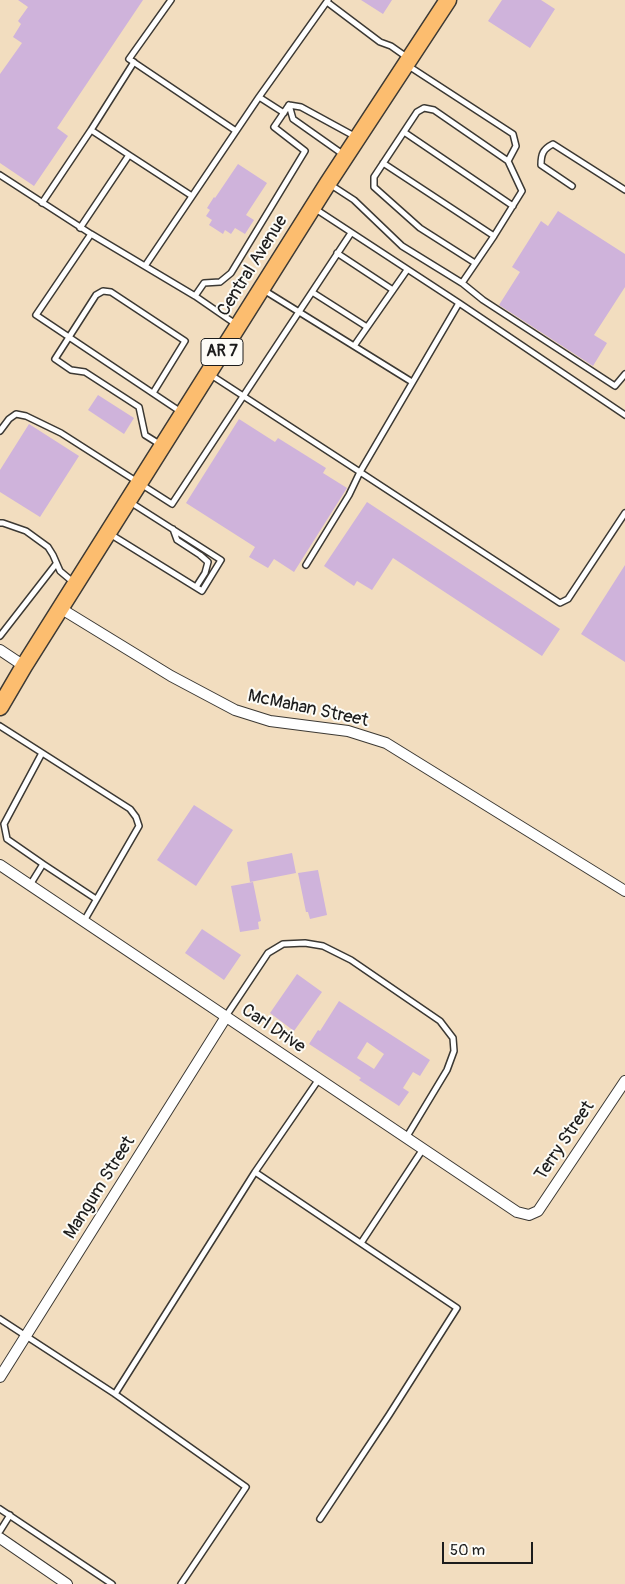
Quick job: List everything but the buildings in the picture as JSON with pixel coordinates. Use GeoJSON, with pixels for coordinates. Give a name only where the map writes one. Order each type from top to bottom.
{"type":"FeatureCollection","features":[{"type":"Feature","properties":{"kind":"main road","name":"Central Avenue"},"geometry":{"type":"LineString","coordinates":[[0,707],[75,584],[328,183],[448,0]]}},
{"type":"Feature","properties":{"kind":"street","name":"McMahan Street"},"geometry":{"type":"LineString","coordinates":[[60,608],[171,676],[235,710],[270,721],[348,730],[386,743],[625,891]]}},
{"type":"Feature","properties":{"kind":"street"},"geometry":{"type":"LineString","coordinates":[[0,650],[24,666]]}},
{"type":"Feature","properties":{"kind":"street","name":"Carl Drive"},"geometry":{"type":"LineString","coordinates":[[0,865],[517,1212],[529,1215]]}},
{"type":"Feature","properties":{"kind":"street","name":"Mangum Street"},"geometry":{"type":"LineString","coordinates":[[0,1376],[226,1017]]}},
{"type":"Feature","properties":{"kind":"street","name":"Terry Street"},"geometry":{"type":"LineString","coordinates":[[529,1215],[538,1211],[625,1081]]}},
{"type":"Feature","properties":{"kind":"street"},"geometry":{"type":"LineString","coordinates":[[0,1538],[67,1584]]}},
{"type":"Feature","properties":{"kind":"lane"},"geometry":{"type":"LineString","coordinates":[[171,0],[129,59],[236,132]]}},
{"type":"Feature","properties":{"kind":"lane"},"geometry":{"type":"LineString","coordinates":[[145,266],[259,97],[327,1],[380,42],[391,46],[408,62],[513,134],[516,146],[508,161]]}},
{"type":"Feature","properties":{"kind":"lane"},"geometry":{"type":"LineString","coordinates":[[42,203],[134,62]]}},
{"type":"Feature","properties":{"kind":"lane"},"geometry":{"type":"LineString","coordinates":[[259,97],[284,113]]}},
{"type":"Feature","properties":{"kind":"lane"},"geometry":{"type":"LineString","coordinates":[[289,105],[301,107],[358,138]]}},
{"type":"Feature","properties":{"kind":"lane"},"geometry":{"type":"LineString","coordinates":[[195,296],[204,283],[220,282],[231,273],[305,151],[274,127],[289,105]]}},
{"type":"Feature","properties":{"kind":"lane"},"geometry":{"type":"LineString","coordinates":[[289,105],[293,120],[346,157]]}},
{"type":"Feature","properties":{"kind":"lane"},"geometry":{"type":"LineString","coordinates":[[462,283],[522,191],[508,161],[434,110],[424,108],[417,112],[374,177],[374,187],[420,228],[475,263]]}},
{"type":"Feature","properties":{"kind":"lane"},"geometry":{"type":"LineString","coordinates":[[91,130],[192,196]]}},
{"type":"Feature","properties":{"kind":"lane"},"geometry":{"type":"LineString","coordinates":[[404,132],[513,206]]}},
{"type":"Feature","properties":{"kind":"lane"},"geometry":{"type":"LineString","coordinates":[[572,186],[541,165],[540,155],[553,144],[625,190]]}},
{"type":"Feature","properties":{"kind":"lane"},"geometry":{"type":"LineString","coordinates":[[80,228],[129,155]]}},
{"type":"Feature","properties":{"kind":"lane"},"geometry":{"type":"LineString","coordinates":[[383,163],[494,236]]}},
{"type":"Feature","properties":{"kind":"lane"},"geometry":{"type":"LineString","coordinates":[[0,175],[80,228],[195,296],[239,326]]}},
{"type":"Feature","properties":{"kind":"lane"},"geometry":{"type":"LineString","coordinates":[[328,183],[354,200],[402,246],[462,283],[483,300],[615,386],[625,374]]}},
{"type":"Feature","properties":{"kind":"lane"},"geometry":{"type":"LineString","coordinates":[[313,208],[625,416]]}},
{"type":"Feature","properties":{"kind":"lane"},"geometry":{"type":"LineString","coordinates":[[0,431],[8,419],[16,414],[26,416],[61,433],[172,504],[351,233]]}},
{"type":"Feature","properties":{"kind":"lane"},"geometry":{"type":"LineString","coordinates":[[91,234],[36,315],[183,413]]}},
{"type":"Feature","properties":{"kind":"lane"},"geometry":{"type":"LineString","coordinates":[[337,253],[393,290]]}},
{"type":"Feature","properties":{"kind":"lane"},"geometry":{"type":"LineString","coordinates":[[354,346],[407,270]]}},
{"type":"Feature","properties":{"kind":"lane"},"geometry":{"type":"LineString","coordinates":[[262,289],[412,382]]}},
{"type":"Feature","properties":{"kind":"lane"},"geometry":{"type":"LineString","coordinates":[[153,394],[184,341],[111,292],[103,291],[96,295],[55,359],[70,370],[85,372],[139,407],[145,435],[162,446]]}},
{"type":"Feature","properties":{"kind":"lane"},"geometry":{"type":"LineString","coordinates":[[312,292],[367,328]]}},
{"type":"Feature","properties":{"kind":"lane"},"geometry":{"type":"LineString","coordinates":[[306,565],[349,495],[360,472],[459,304]]}},
{"type":"Feature","properties":{"kind":"lane"},"geometry":{"type":"LineString","coordinates":[[209,373],[560,603],[568,599],[625,513]]}},
{"type":"Feature","properties":{"kind":"lane"},"geometry":{"type":"LineString","coordinates":[[108,532],[202,590],[221,560],[128,500]]}},
{"type":"Feature","properties":{"kind":"lane"},"geometry":{"type":"LineString","coordinates":[[0,523],[26,531],[48,547],[54,554],[60,571],[75,584]]}},
{"type":"Feature","properties":{"kind":"lane"},"geometry":{"type":"LineString","coordinates":[[173,529],[178,540],[208,562],[205,573],[196,586]]}},
{"type":"Feature","properties":{"kind":"lane"},"geometry":{"type":"LineString","coordinates":[[0,636],[56,564]]}},
{"type":"Feature","properties":{"kind":"lane"},"geometry":{"type":"LineString","coordinates":[[0,726],[130,809],[136,817],[139,826],[84,921]]}},
{"type":"Feature","properties":{"kind":"lane"},"geometry":{"type":"LineString","coordinates":[[42,753],[4,824],[7,839],[96,899]]}},
{"type":"Feature","properties":{"kind":"lane"},"geometry":{"type":"LineString","coordinates":[[30,885],[43,864]]}},
{"type":"Feature","properties":{"kind":"lane"},"geometry":{"type":"LineString","coordinates":[[226,1017],[268,953],[283,944],[305,943],[323,946],[351,960],[440,1021],[453,1038],[454,1051],[447,1070],[406,1138]]}},
{"type":"Feature","properties":{"kind":"lane"},"geometry":{"type":"LineString","coordinates":[[115,1394],[255,1172],[319,1080]]}},
{"type":"Feature","properties":{"kind":"lane"},"geometry":{"type":"LineString","coordinates":[[361,1243],[422,1149]]}},
{"type":"Feature","properties":{"kind":"lane"},"geometry":{"type":"LineString","coordinates":[[255,1172],[457,1308],[320,1519]]}},
{"type":"Feature","properties":{"kind":"lane"},"geometry":{"type":"LineString","coordinates":[[0,1319],[115,1394],[246,1487],[181,1584]]}},
{"type":"Feature","properties":{"kind":"lane"},"geometry":{"type":"LineString","coordinates":[[0,1509],[112,1584]]}},
{"type":"Feature","properties":{"kind":"lane"},"geometry":{"type":"LineString","coordinates":[[0,1531],[10,1515]]}}]}
